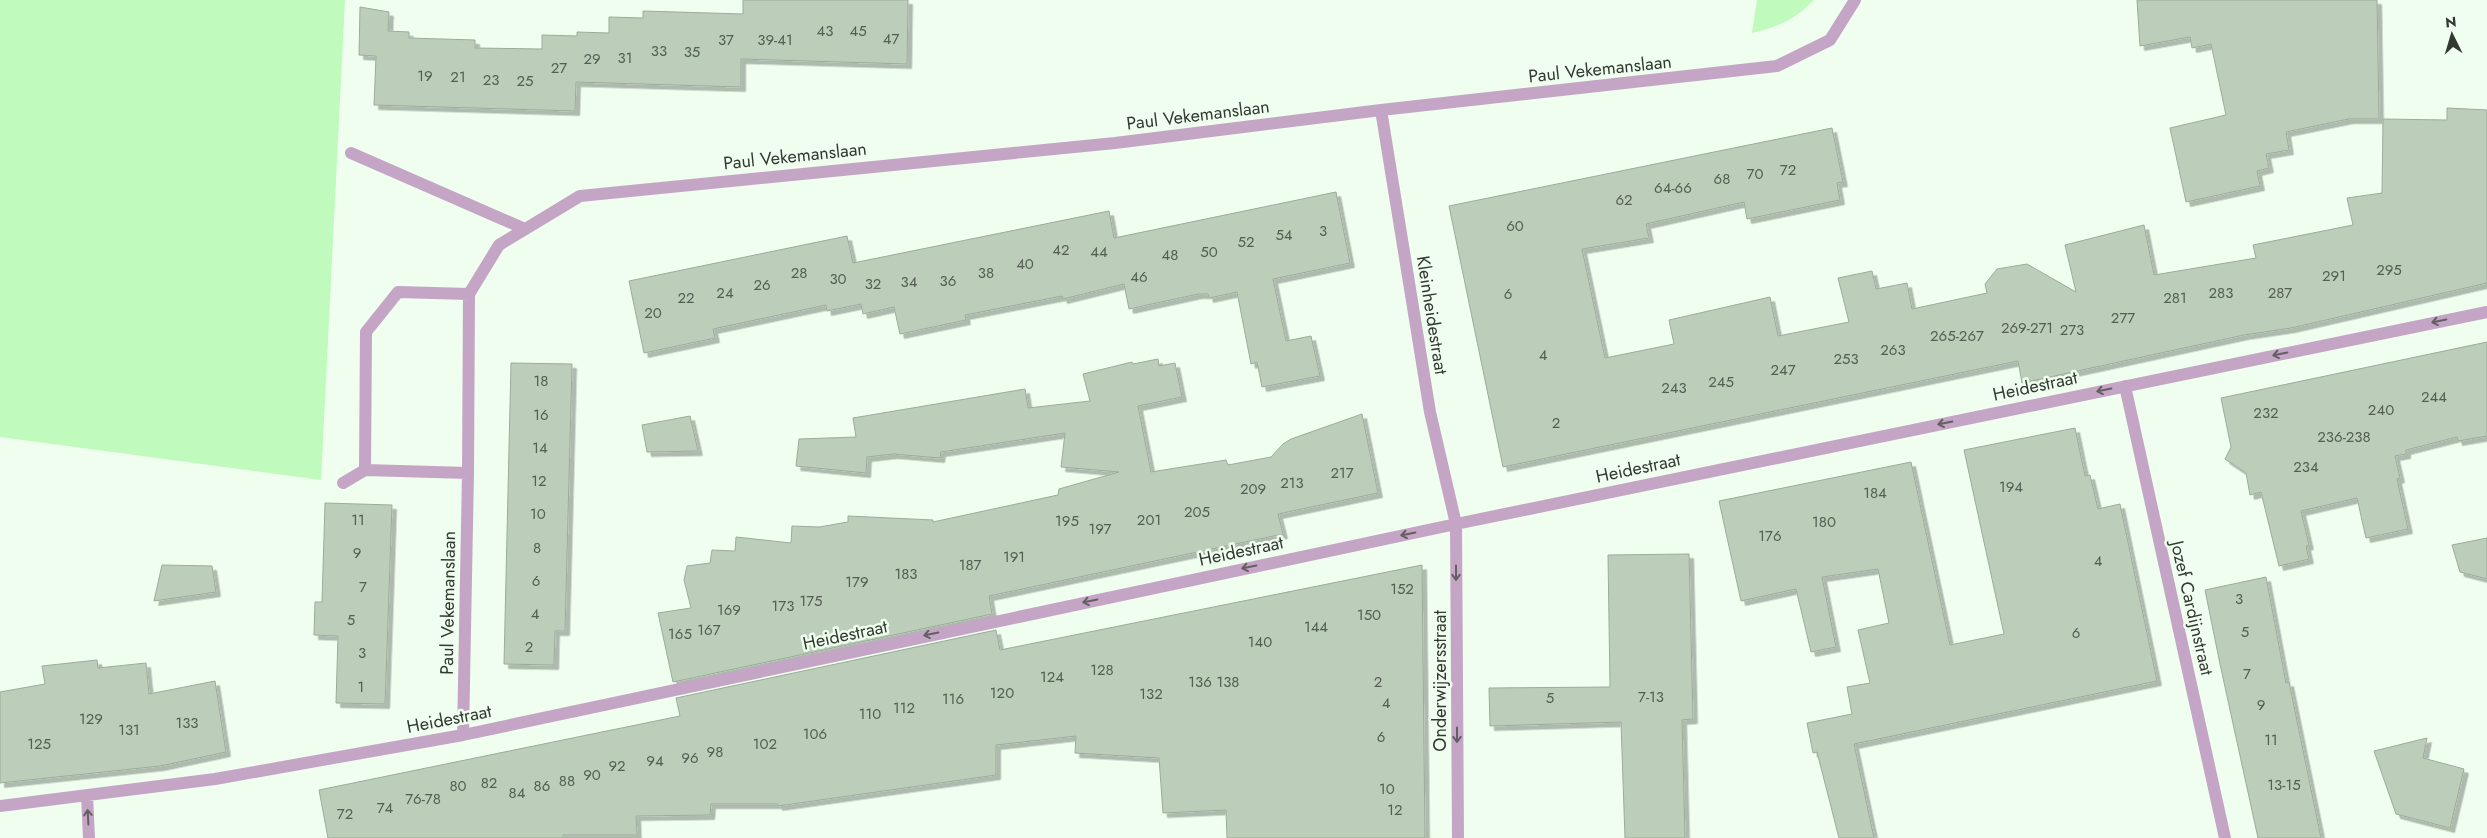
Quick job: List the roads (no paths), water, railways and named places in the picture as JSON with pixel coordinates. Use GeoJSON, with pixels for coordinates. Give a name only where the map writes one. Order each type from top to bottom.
{"type":"FeatureCollection","features":[{"type":"Feature","properties":{"kind":"street","name":"Paul Vekemanslaan"},"geometry":{"type":"LineString","coordinates":[[463,735],[468,473],[468,294],[499,246],[580,196],[1115,143],[1381,110],[1777,66],[1830,40],[1855,0]]}},
{"type":"Feature","properties":{"kind":"street","name":"Kleinheidestraat"},"geometry":{"type":"LineString","coordinates":[[1381,110],[1430,412],[1456,524]]}},
{"type":"Feature","properties":{"kind":"street"},"geometry":{"type":"LineString","coordinates":[[351,153],[525,229]]}},
{"type":"Feature","properties":{"kind":"street"},"geometry":{"type":"LineString","coordinates":[[365,470],[366,332],[398,292],[468,294]]}},
{"type":"Feature","properties":{"kind":"street","name":"Heidestraat"},"geometry":{"type":"LineString","coordinates":[[0,806],[215,779],[463,735],[1456,524],[2487,312]]}},
{"type":"Feature","properties":{"kind":"street","name":"Jozef Cardijnstraat"},"geometry":{"type":"LineString","coordinates":[[2124,386],[2225,838]]}},
{"type":"Feature","properties":{"kind":"street"},"geometry":{"type":"LineString","coordinates":[[343,483],[365,470],[468,473]]}},
{"type":"Feature","properties":{"kind":"street","name":"Onderwijzersstraat"},"geometry":{"type":"LineString","coordinates":[[1456,524],[1458,838]]}},
{"type":"Feature","properties":{"kind":"street"},"geometry":{"type":"LineString","coordinates":[[88,795],[89,838]]}}]}
